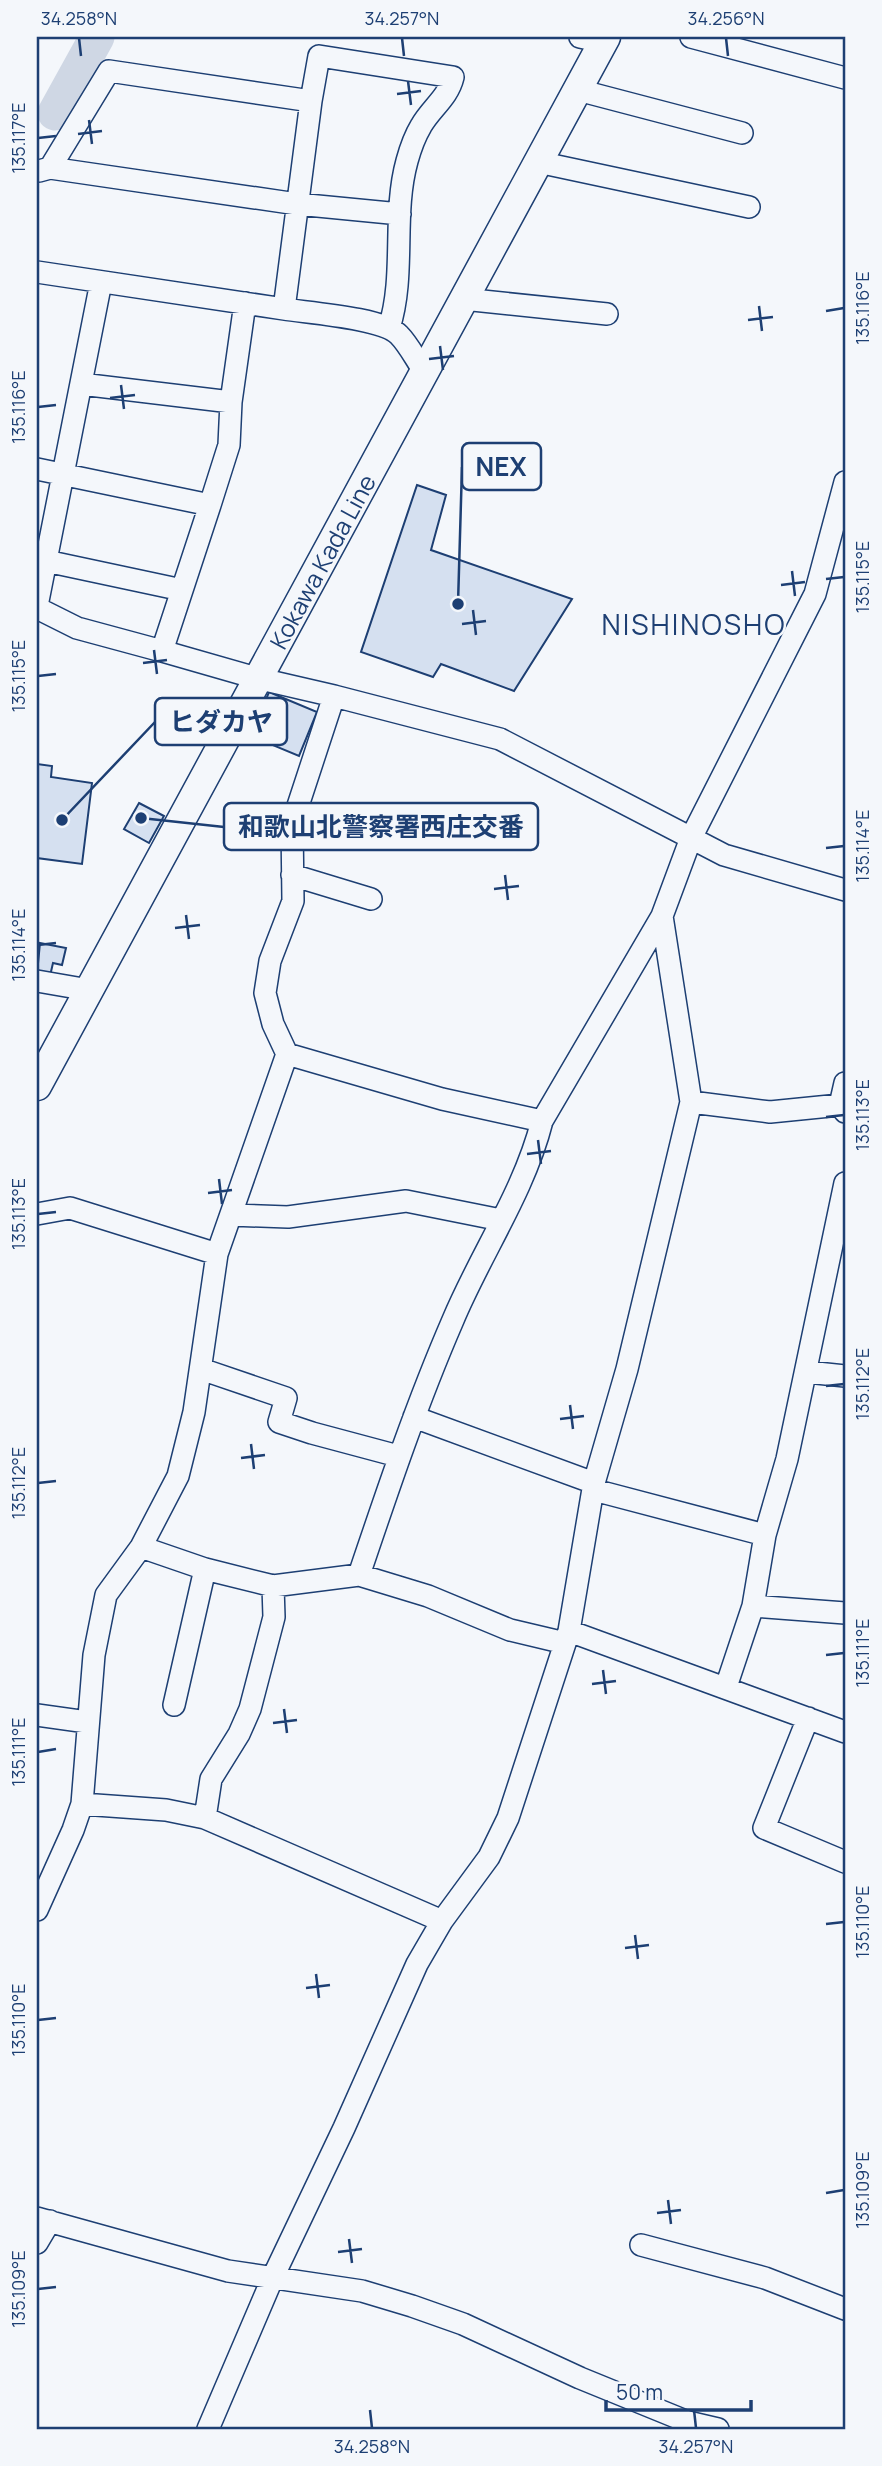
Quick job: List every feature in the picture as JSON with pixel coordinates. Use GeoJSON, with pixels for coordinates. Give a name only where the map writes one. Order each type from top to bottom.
{"type":"FeatureCollection","features":[{"type":"Feature","properties":{"kind":"main road","name":"Kokawa Kada Line"},"geometry":{"type":"LineString","coordinates":[[37,1086],[256,678],[578,90],[596,39]]}},
{"type":"Feature","properties":{"kind":"street"},"geometry":{"type":"LineString","coordinates":[[691,37],[845,78]]}},
{"type":"Feature","properties":{"kind":"street"},"geometry":{"type":"LineString","coordinates":[[284,309],[319,56],[453,77],[450,89],[420,126],[407,162],[400,215],[394,310],[389,328]]}},
{"type":"Feature","properties":{"kind":"street"},"geometry":{"type":"LineString","coordinates":[[311,102],[108,71],[44,170],[400,215]]}},
{"type":"Feature","properties":{"kind":"street"},"geometry":{"type":"LineString","coordinates":[[578,90],[742,133]]}},
{"type":"Feature","properties":{"kind":"street"},"geometry":{"type":"LineString","coordinates":[[538,162],[749,207]]}},
{"type":"Feature","properties":{"kind":"street"},"geometry":{"type":"LineString","coordinates":[[37,272],[374,323],[399,334],[424,371]]}},
{"type":"Feature","properties":{"kind":"street"},"geometry":{"type":"LineString","coordinates":[[101,282],[37,607],[76,628],[256,678],[500,739],[724,855],[845,890]]}},
{"type":"Feature","properties":{"kind":"street"},"geometry":{"type":"LineString","coordinates":[[463,299],[607,314]]}},
{"type":"Feature","properties":{"kind":"street"},"geometry":{"type":"LineString","coordinates":[[162,651],[229,445],[231,402],[245,303]]}},
{"type":"Feature","properties":{"kind":"street"},"geometry":{"type":"LineString","coordinates":[[81,384],[231,402]]}},
{"type":"Feature","properties":{"kind":"street"},"geometry":{"type":"LineString","coordinates":[[37,469],[210,505]]}},
{"type":"Feature","properties":{"kind":"street"},"geometry":{"type":"LineString","coordinates":[[359,1575],[398,1456],[454,1317],[533,1155],[542,1121],[572,1074],[662,916],[691,838],[815,594],[845,482]]}},
{"type":"Feature","properties":{"kind":"street"},"geometry":{"type":"LineString","coordinates":[[46,561],[182,590]]}},
{"type":"Feature","properties":{"kind":"street"},"geometry":{"type":"LineString","coordinates":[[37,1910],[82,1804],[94,1655],[106,1595],[141,1547],[178,1476],[194,1412],[216,1254],[287,1054],[273,1024],[265,993],[270,961],[293,901],[292,824],[334,696]]}},
{"type":"Feature","properties":{"kind":"street"},"geometry":{"type":"LineString","coordinates":[[292,875],[371,899]]}},
{"type":"Feature","properties":{"kind":"street"},"geometry":{"type":"LineString","coordinates":[[208,2429],[273,2277],[344,2128],[417,1964],[442,1921],[489,1857],[508,1818],[567,1637],[594,1487],[627,1369],[691,1102],[662,916]]}},
{"type":"Feature","properties":{"kind":"street"},"geometry":{"type":"LineString","coordinates":[[37,981],[89,990]]}},
{"type":"Feature","properties":{"kind":"street"},"geometry":{"type":"LineString","coordinates":[[287,1054],[442,1099],[542,1121]]}},
{"type":"Feature","properties":{"kind":"street"},"geometry":{"type":"LineString","coordinates":[[691,1102],[770,1112],[843,1108],[845,1083]]}},
{"type":"Feature","properties":{"kind":"street"},"geometry":{"type":"LineString","coordinates":[[726,1687],[753,1606],[765,1535],[787,1459],[807,1373],[845,1183]]}},
{"type":"Feature","properties":{"kind":"street"},"geometry":{"type":"LineString","coordinates":[[231,1215],[288,1217],[406,1201],[502,1220]]}},
{"type":"Feature","properties":{"kind":"street"},"geometry":{"type":"LineString","coordinates":[[37,1214],[70,1208],[216,1254]]}},
{"type":"Feature","properties":{"kind":"street"},"geometry":{"type":"LineString","coordinates":[[201,1369],[286,1398],[279,1422],[398,1456]]}},
{"type":"Feature","properties":{"kind":"street"},"geometry":{"type":"LineString","coordinates":[[807,1373],[845,1376]]}},
{"type":"Feature","properties":{"kind":"street"},"geometry":{"type":"LineString","coordinates":[[414,1417],[594,1487],[765,1535]]}},
{"type":"Feature","properties":{"kind":"street"},"geometry":{"type":"LineString","coordinates":[[141,1547],[205,1569],[273,1586],[359,1575],[428,1596],[510,1630],[567,1637],[726,1687],[845,1732]]}},
{"type":"Feature","properties":{"kind":"street"},"geometry":{"type":"LineString","coordinates":[[174,1705],[205,1569]]}},
{"type":"Feature","properties":{"kind":"street"},"geometry":{"type":"LineString","coordinates":[[205,1818],[211,1779],[239,1734],[250,1709],[274,1617],[273,1586]]}},
{"type":"Feature","properties":{"kind":"street"},"geometry":{"type":"LineString","coordinates":[[753,1606],[845,1613]]}},
{"type":"Feature","properties":{"kind":"street"},"geometry":{"type":"LineString","coordinates":[[37,1715],[88,1722]]}},
{"type":"Feature","properties":{"kind":"street"},"geometry":{"type":"LineString","coordinates":[[808,1718],[764,1828],[845,1863]]}},
{"type":"Feature","properties":{"kind":"street"},"geometry":{"type":"LineString","coordinates":[[82,1804],[166,1810],[205,1818],[442,1921]]}},
{"type":"Feature","properties":{"kind":"street"},"geometry":{"type":"LineString","coordinates":[[37,2243],[43,2220],[228,2271],[362,2291],[463,2324],[686,2426],[718,2429]]}},
{"type":"Feature","properties":{"kind":"street"},"geometry":{"type":"LineString","coordinates":[[641,2245],[765,2278],[845,2309]]}},
{"type":"Feature","properties":{"kind":"building"},"geometry":{"type":"Polygon","coordinates":[[[417,485],[446,495],[431,550],[572,599],[514,691],[441,664],[433,677],[361,652],[417,485]]]}},
{"type":"Feature","properties":{"kind":"building"},"geometry":{"type":"Polygon","coordinates":[[[269,692],[317,712],[299,756],[251,736],[269,692]]]}},
{"type":"Feature","properties":{"kind":"building"},"geometry":{"type":"Polygon","coordinates":[[[37,764],[52,766],[51,777],[92,783],[82,864],[37,858],[37,764]]]}},
{"type":"Feature","properties":{"kind":"building"},"geometry":{"type":"Polygon","coordinates":[[[139,803],[164,816],[149,843],[124,829],[139,803]]]}},
{"type":"Feature","properties":{"kind":"building"},"geometry":{"type":"Polygon","coordinates":[[[40,943],[66,948],[62,965],[53,963],[50,976],[37,974],[40,943]]]}},
{"type":"Feature","properties":{"kind":"waterway"},"geometry":{"type":"LineString","coordinates":[[55,113],[97,37]]}},
{"type":"Feature","properties":{"kind":"place","name":"NEX"},"geometry":{"type":"Point","coordinates":[458,604]}},
{"type":"Feature","properties":{"kind":"place","name":"和歌山北警察署西庄交番"},"geometry":{"type":"Point","coordinates":[141,818]}},
{"type":"Feature","properties":{"kind":"place","name":"ヒダカヤ"},"geometry":{"type":"Point","coordinates":[62,820]}},
{"type":"Feature","properties":{"kind":"district","name":"NISHINOSHO"},"geometry":{"type":"Point","coordinates":[694,624]}}]}
